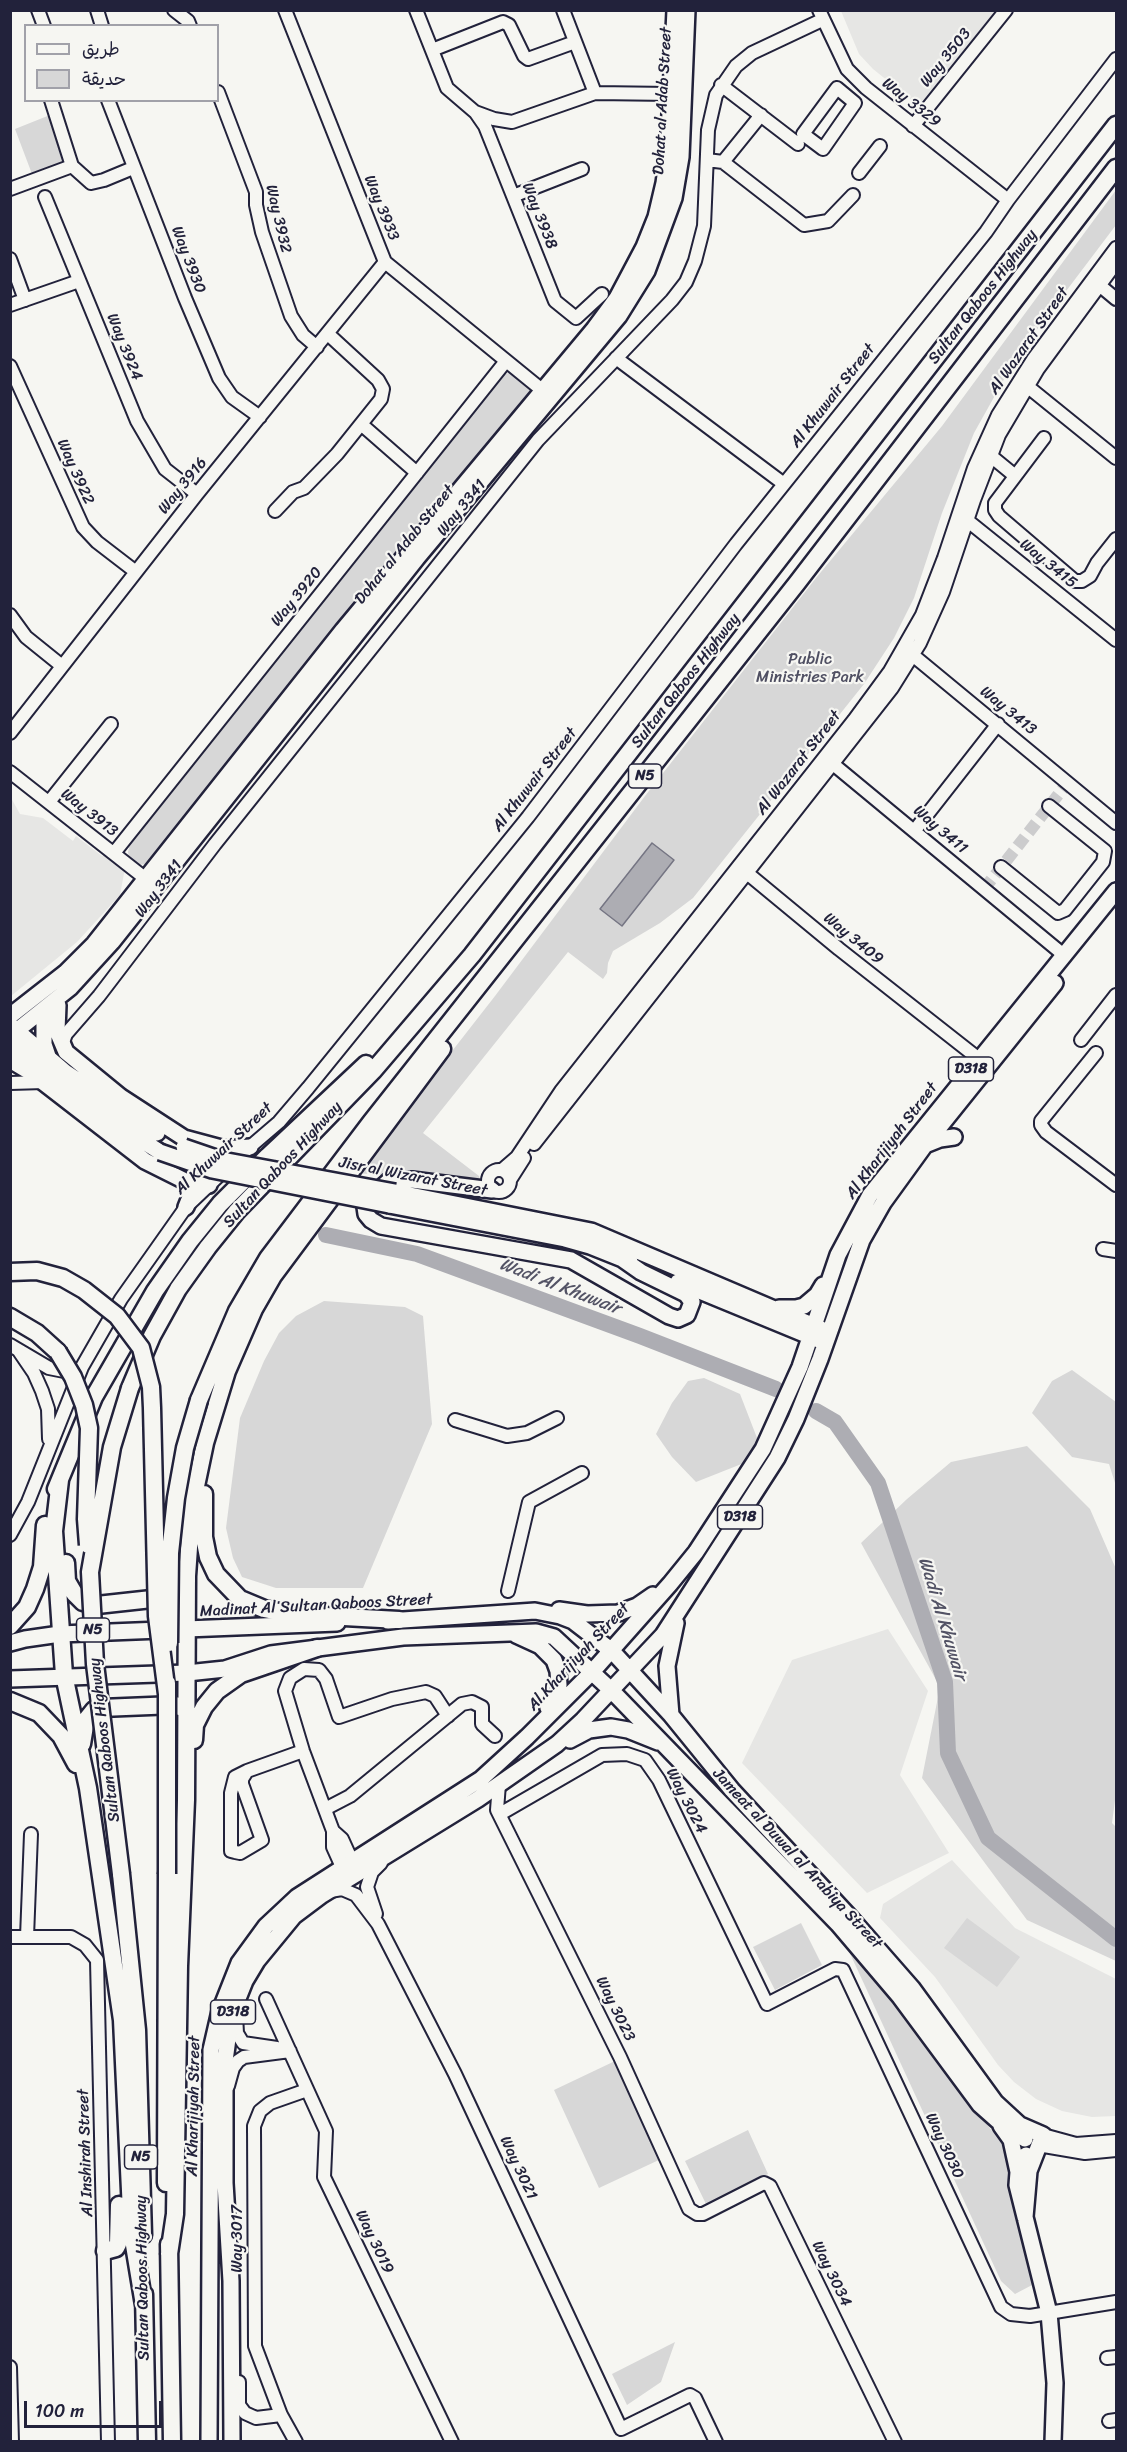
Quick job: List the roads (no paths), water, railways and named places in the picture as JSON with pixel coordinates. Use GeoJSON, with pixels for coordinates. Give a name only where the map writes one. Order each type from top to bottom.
{"type":"FeatureCollection","features":[{"type":"Feature","properties":{"kind":"highway","name":"Sultan Qaboos Highway"},"geometry":{"type":"LineString","coordinates":[[147,2442],[137,2030],[121,1874],[95,1664],[90,1572],[112,1447],[130,1388],[152,1336],[178,1289],[208,1247],[237,1211],[373,1071],[472,956],[1116,125]]}},
{"type":"Feature","properties":{"kind":"highway","name":"Sultan Qaboos Highway"},"geometry":{"type":"LineString","coordinates":[[172,2442],[169,2254],[164,2158],[167,1694],[171,1542],[185,1448],[199,1400],[237,1311],[268,1258],[371,1122],[790,592],[1116,168]]}},
{"type":"Feature","properties":{"kind":"highway"},"geometry":{"type":"LineString","coordinates":[[169,2254],[175,2214],[179,1966],[186,1800],[187,1576],[192,1504],[211,1427],[227,1371],[254,1309],[273,1276],[453,1034],[472,1005],[486,977]]}},
{"type":"Feature","properties":{"kind":"highway"},"geometry":{"type":"LineString","coordinates":[[10,1626],[27,1607],[35,1589],[42,1567],[45,1527],[50,1503],[94,1397],[155,1291],[190,1241],[220,1204],[319,1106],[368,1062],[400,1039]]}},
{"type":"Feature","properties":{"kind":"highway"},"geometry":{"type":"LineString","coordinates":[[10,1272],[38,1271],[63,1278],[84,1290],[117,1316],[141,1348],[151,1387],[157,1616],[167,1694]]}},
{"type":"Feature","properties":{"kind":"highway"},"geometry":{"type":"LineString","coordinates":[[10,1317],[37,1333],[58,1352],[74,1377],[84,1405],[89,1428],[87,1519],[90,1572]]}},
{"type":"Feature","properties":{"kind":"highway"},"geometry":{"type":"LineString","coordinates":[[211,1427],[203,1512],[204,1537],[208,1557],[216,1574],[227,1587],[240,1599],[272,1611],[317,1617],[399,1620]]}},
{"type":"Feature","properties":{"kind":"highway"},"geometry":{"type":"LineString","coordinates":[[60,1480],[54,1531],[64,1675],[87,1788],[122,2020],[132,2233],[144,2305]]}},
{"type":"Feature","properties":{"kind":"highway"},"geometry":{"type":"LineString","coordinates":[[54,1531],[66,1558],[67,1581],[83,1602],[97,1605],[178,1596],[187,1576]]}},
{"type":"Feature","properties":{"kind":"highway"},"geometry":{"type":"LineString","coordinates":[[186,1800],[192,1789],[195,1725],[204,1707],[217,1691],[241,1674],[317,1648]]}},
{"type":"Feature","properties":{"kind":"highway"},"geometry":{"type":"LineString","coordinates":[[10,1701],[39,1713],[61,1736],[87,1788]]}},
{"type":"Feature","properties":{"kind":"highway"},"geometry":{"type":"LineString","coordinates":[[82,1766],[82,1731],[86,1720],[94,1710],[175,1705],[180,1707],[187,1718]]}},
{"type":"Feature","properties":{"kind":"highway"},"geometry":{"type":"LineString","coordinates":[[105,2251],[116,2248],[120,2235],[117,2112],[123,2064]]}},
{"type":"Feature","properties":{"kind":"main road","name":"Dohat al Adab Street"},"geometry":{"type":"LineString","coordinates":[[10,1016],[65,973],[94,944],[343,630],[617,298],[644,247],[656,217],[664,183],[675,10]]}},
{"type":"Feature","properties":{"kind":"main road","name":"Dohat al Adab Street"},"geometry":{"type":"LineString","coordinates":[[12,1033],[70,988],[112,942],[417,558],[600,340],[638,288],[657,247],[674,198],[678,176],[683,128],[687,10]]}},
{"type":"Feature","properties":{"kind":"main road","name":"Al Kharijiyah Street"},"geometry":{"type":"LineString","coordinates":[[232,2442],[232,2336],[225,2183],[225,2061],[231,2016],[256,1961],[294,1916],[328,1891],[478,1799],[557,1744],[663,1635],[772,1467],[796,1419],[820,1359],[862,1240],[883,1203],[925,1145],[938,1119],[978,1059],[1065,956],[1116,891]]}},
{"type":"Feature","properties":{"kind":"main road","name":"Al Kharijiyah Street"},"geometry":{"type":"LineString","coordinates":[[209,2442],[211,2062],[214,2029],[235,1971],[261,1932],[281,1910],[297,1897],[481,1779],[592,1672],[670,1584],[763,1449],[800,1367],[838,1255],[870,1195],[938,1119],[956,1106],[1116,907]]}},
{"type":"Feature","properties":{"kind":"main road"},"geometry":{"type":"LineString","coordinates":[[1048,992],[1063,965],[1065,956],[1070,956],[1085,939],[1097,932]]}},
{"type":"Feature","properties":{"kind":"main road"},"geometry":{"type":"LineString","coordinates":[[48,1059],[44,1044],[44,1025],[57,1011],[70,988]]}},
{"type":"Feature","properties":{"kind":"main road"},"geometry":{"type":"LineString","coordinates":[[57,1011],[57,1031],[66,1052],[121,1097],[190,1145],[187,1159],[180,1167],[164,1172]]}},
{"type":"Feature","properties":{"kind":"main road","name":"Jisr al Wizarat Street"},"geometry":{"type":"LineString","coordinates":[[12,1033],[130,1117],[222,1160],[565,1239],[621,1258],[828,1338]]}},
{"type":"Feature","properties":{"kind":"main road","name":"Jisr al Wizarat Street"},"geometry":{"type":"LineString","coordinates":[[12,1033],[38,1065],[127,1131],[160,1152],[212,1170],[591,1232],[764,1312]]}},
{"type":"Feature","properties":{"kind":"main road"},"geometry":{"type":"LineString","coordinates":[[970,1089],[978,1069],[978,1059],[988,1058],[1006,1044]]}},
{"type":"Feature","properties":{"kind":"main road"},"geometry":{"type":"LineString","coordinates":[[10,1060],[18,1063],[44,1082],[126,1148],[164,1172],[185,1181],[208,1185]]}},
{"type":"Feature","properties":{"kind":"main road"},"geometry":{"type":"LineString","coordinates":[[925,1145],[957,1134],[956,1106]]}},
{"type":"Feature","properties":{"kind":"main road"},"geometry":{"type":"LineString","coordinates":[[184,1143],[225,1149],[249,1147]]}},
{"type":"Feature","properties":{"kind":"main road"},"geometry":{"type":"LineString","coordinates":[[492,1190],[412,1180],[390,1180],[371,1197],[365,1207],[366,1214],[370,1220],[381,1226],[571,1260],[669,1317],[678,1319],[687,1315],[692,1302],[686,1294],[641,1272],[621,1258]]}},
{"type":"Feature","properties":{"kind":"main road"},"geometry":{"type":"LineString","coordinates":[[185,1181],[190,1188],[190,1197],[186,1207]]}},
{"type":"Feature","properties":{"kind":"main road"},"geometry":{"type":"LineString","coordinates":[[764,1312],[796,1308],[811,1301],[822,1287],[838,1255]]}},
{"type":"Feature","properties":{"kind":"main road"},"geometry":{"type":"LineString","coordinates":[[764,1312],[792,1338],[797,1347],[800,1367]]}},
{"type":"Feature","properties":{"kind":"main road"},"geometry":{"type":"LineString","coordinates":[[707,1533],[723,1544]]}},
{"type":"Feature","properties":{"kind":"main road"},"geometry":{"type":"LineString","coordinates":[[535,1611],[552,1609],[587,1614],[618,1613],[637,1606],[670,1584]]}},
{"type":"Feature","properties":{"kind":"main road","name":"Madinat Al Sultan Qaboos Street"},"geometry":{"type":"LineString","coordinates":[[10,1643],[60,1634],[399,1620],[535,1611],[573,1621],[612,1651]]}},
{"type":"Feature","properties":{"kind":"main road"},"geometry":{"type":"LineString","coordinates":[[671,1715],[667,1666],[672,1634],[680,1611]]}},
{"type":"Feature","properties":{"kind":"main road"},"geometry":{"type":"LineString","coordinates":[[10,1679],[64,1675],[187,1673],[225,1669],[271,1654],[403,1637],[536,1632],[554,1637],[592,1672]]}},
{"type":"Feature","properties":{"kind":"main road"},"geometry":{"type":"LineString","coordinates":[[513,1634],[548,1652],[558,1671],[559,1685],[556,1696],[527,1737]]}},
{"type":"Feature","properties":{"kind":"main road","name":"Jameat al Duwal al Arabiya Street"},"geometry":{"type":"LineString","coordinates":[[612,1651],[671,1715],[732,1790],[849,1916],[912,1988],[995,2102],[1037,2139]]}},
{"type":"Feature","properties":{"kind":"main road","name":"Jameat al Duwal al Arabiya Street"},"geometry":{"type":"LineString","coordinates":[[592,1672],[838,1924],[900,1997],[969,2092],[998,2121],[1037,2139]]}},
{"type":"Feature","properties":{"kind":"main road"},"geometry":{"type":"LineString","coordinates":[[557,1744],[589,1730],[611,1727],[628,1730],[663,1744]]}},
{"type":"Feature","properties":{"kind":"main road"},"geometry":{"type":"LineString","coordinates":[[998,2121],[1011,2140],[1018,2172],[1019,2200],[1049,2313],[1055,2383],[1053,2442]]}},
{"type":"Feature","properties":{"kind":"main road"},"geometry":{"type":"LineString","coordinates":[[1018,2172],[1037,2139]]}},
{"type":"Feature","properties":{"kind":"main road"},"geometry":{"type":"LineString","coordinates":[[1025,2217],[1029,2171],[1037,2139]]}},
{"type":"Feature","properties":{"kind":"street"},"geometry":{"type":"LineString","coordinates":[[174,10],[188,24]]}},
{"type":"Feature","properties":{"kind":"street","name":"Way 3933"},"geometry":{"type":"LineString","coordinates":[[285,10],[385,262],[542,390]]}},
{"type":"Feature","properties":{"kind":"street","name":"Way 3938"},"geometry":{"type":"LineString","coordinates":[[416,10],[447,88],[475,112],[485,126],[555,301],[576,318],[602,294]]}},
{"type":"Feature","properties":{"kind":"street"},"geometry":{"type":"LineString","coordinates":[[563,10],[595,93]]}},
{"type":"Feature","properties":{"kind":"street","name":"Way 3503"},"geometry":{"type":"LineString","coordinates":[[913,126],[1006,10]]}},
{"type":"Feature","properties":{"kind":"street","name":"Way 3329"},"geometry":{"type":"LineString","coordinates":[[820,15],[847,69],[873,95],[1008,200]]}},
{"type":"Feature","properties":{"kind":"street","name":"Way 3341"},"geometry":{"type":"LineString","coordinates":[[62,1045],[66,1034],[229,826],[524,457],[672,300],[686,282],[695,261],[704,226],[712,109],[721,85],[736,66],[752,52],[820,15]]}},
{"type":"Feature","properties":{"kind":"street"},"geometry":{"type":"LineString","coordinates":[[432,50],[503,22],[509,26],[524,56],[528,59],[575,42]]}},
{"type":"Feature","properties":{"kind":"street","name":"Al Khuwair Street"},"geometry":{"type":"LineString","coordinates":[[10,1535],[28,1502],[82,1366],[131,1284],[186,1207],[279,1122],[424,946],[528,817],[626,686],[784,484],[986,232],[1116,58]]}},
{"type":"Feature","properties":{"kind":"street"},"geometry":{"type":"LineString","coordinates":[[721,85],[798,144]]}},
{"type":"Feature","properties":{"kind":"street"},"geometry":{"type":"LineString","coordinates":[[837,88],[855,103],[824,149],[803,135],[837,88]]}},
{"type":"Feature","properties":{"kind":"street"},"geometry":{"type":"LineString","coordinates":[[492,143],[497,130],[512,122],[595,93],[671,94]]}},
{"type":"Feature","properties":{"kind":"street","name":"Way 3932"},"geometry":{"type":"LineString","coordinates":[[219,95],[256,192],[256,205],[262,232],[291,316],[303,335],[317,347]]}},
{"type":"Feature","properties":{"kind":"street"},"geometry":{"type":"LineString","coordinates":[[52,102],[72,166],[91,183],[133,168]]}},
{"type":"Feature","properties":{"kind":"street","name":"Way 3930"},"geometry":{"type":"LineString","coordinates":[[109,102],[133,168],[219,378],[232,397],[260,417]]}},
{"type":"Feature","properties":{"kind":"street","name":"Way 3938"},"geometry":{"type":"LineString","coordinates":[[475,112],[494,119],[512,122]]}},
{"type":"Feature","properties":{"kind":"street"},"geometry":{"type":"LineString","coordinates":[[723,162],[761,115]]}},
{"type":"Feature","properties":{"kind":"street"},"geometry":{"type":"LineString","coordinates":[[859,173],[880,146]]}},
{"type":"Feature","properties":{"kind":"street"},"geometry":{"type":"LineString","coordinates":[[707,160],[723,162],[804,225],[828,221],[853,195]]}},
{"type":"Feature","properties":{"kind":"street"},"geometry":{"type":"LineString","coordinates":[[10,189],[72,166]]}},
{"type":"Feature","properties":{"kind":"street"},"geometry":{"type":"LineString","coordinates":[[513,196],[582,170]]}},
{"type":"Feature","properties":{"kind":"street","name":"Way 3924"},"geometry":{"type":"LineString","coordinates":[[45,197],[137,421],[165,469],[197,494]]}},
{"type":"Feature","properties":{"kind":"street"},"geometry":{"type":"LineString","coordinates":[[1116,250],[1097,277],[1100,285],[1116,298]]}},
{"type":"Feature","properties":{"kind":"street","name":"Al Wazarat Street"},"geometry":{"type":"LineString","coordinates":[[506,1175],[561,1091],[854,720],[895,664],[922,615],[963,517],[1007,399],[1045,342],[1116,250]]}},
{"type":"Feature","properties":{"kind":"street"},"geometry":{"type":"LineString","coordinates":[[10,259],[25,300]]}},
{"type":"Feature","properties":{"kind":"street","name":"Way 3916"},"geometry":{"type":"LineString","coordinates":[[10,733],[197,494],[385,262]]}},
{"type":"Feature","properties":{"kind":"street","name":"Al Wazarat Street"},"geometry":{"type":"LineString","coordinates":[[987,452],[1054,345],[1115,269]]}},
{"type":"Feature","properties":{"kind":"street"},"geometry":{"type":"LineString","coordinates":[[10,305],[79,281]]}},
{"type":"Feature","properties":{"kind":"street"},"geometry":{"type":"LineString","coordinates":[[275,511],[293,492],[304,488],[381,399],[383,389],[378,380],[327,334]]}},
{"type":"Feature","properties":{"kind":"street"},"geometry":{"type":"LineString","coordinates":[[1045,342],[1025,375],[1024,381],[1027,386],[1116,458]]}},
{"type":"Feature","properties":{"kind":"street"},"geometry":{"type":"LineString","coordinates":[[616,358],[784,484]]}},
{"type":"Feature","properties":{"kind":"street","name":"Way 3920"},"geometry":{"type":"LineString","coordinates":[[114,854],[506,362]]}},
{"type":"Feature","properties":{"kind":"street","name":"Way 3922"},"geometry":{"type":"LineString","coordinates":[[10,366],[82,527],[97,542],[136,572]]}},
{"type":"Feature","properties":{"kind":"street"},"geometry":{"type":"LineString","coordinates":[[361,424],[417,473]]}},
{"type":"Feature","properties":{"kind":"street"},"geometry":{"type":"LineString","coordinates":[[1044,438],[995,503],[995,510],[999,516],[1075,581],[1083,581],[1090,576],[1116,539]]}},
{"type":"Feature","properties":{"kind":"street"},"geometry":{"type":"LineString","coordinates":[[987,452],[1014,475]]}},
{"type":"Feature","properties":{"kind":"street","name":"Al Wazarat Street"},"geometry":{"type":"LineString","coordinates":[[506,1175],[883,701],[912,656],[943,592],[963,517]]}},
{"type":"Feature","properties":{"kind":"street","name":"Way 3415"},"geometry":{"type":"LineString","coordinates":[[963,517],[1116,640]]}},
{"type":"Feature","properties":{"kind":"street"},"geometry":{"type":"LineString","coordinates":[[10,615],[26,637],[62,666]]}},
{"type":"Feature","properties":{"kind":"street"},"geometry":{"type":"LineString","coordinates":[[912,656],[909,648],[922,615]]}},
{"type":"Feature","properties":{"kind":"street","name":"Way 3413"},"geometry":{"type":"LineString","coordinates":[[912,656],[998,723],[1116,823]]}},
{"type":"Feature","properties":{"kind":"street"},"geometry":{"type":"LineString","coordinates":[[833,764],[832,752],[854,720]]}},
{"type":"Feature","properties":{"kind":"street"},"geometry":{"type":"LineString","coordinates":[[915,830],[998,723]]}},
{"type":"Feature","properties":{"kind":"street"},"geometry":{"type":"LineString","coordinates":[[48,802],[111,724]]}},
{"type":"Feature","properties":{"kind":"street","name":"Way 3411"},"geometry":{"type":"LineString","coordinates":[[833,764],[1065,956]]}},
{"type":"Feature","properties":{"kind":"street","name":"Way 3913"},"geometry":{"type":"LineString","coordinates":[[10,772],[146,879]]}},
{"type":"Feature","properties":{"kind":"street"},"geometry":{"type":"LineString","coordinates":[[1001,867],[1058,913],[1065,910],[1103,862],[1105,851],[1049,806]]}},
{"type":"Feature","properties":{"kind":"street"},"geometry":{"type":"LineString","coordinates":[[747,873],[745,863],[766,831]]}},
{"type":"Feature","properties":{"kind":"street","name":"Way 3409"},"geometry":{"type":"LineString","coordinates":[[747,873],[978,1059]]}},
{"type":"Feature","properties":{"kind":"street"},"geometry":{"type":"LineString","coordinates":[[1081,1040],[1116,995]]}},
{"type":"Feature","properties":{"kind":"street"},"geometry":{"type":"LineString","coordinates":[[57,1011],[69,1024],[76,1023]]}},
{"type":"Feature","properties":{"kind":"street"},"geometry":{"type":"LineString","coordinates":[[1096,1053],[1041,1121],[1041,1125],[1046,1132],[1116,1185]]}},
{"type":"Feature","properties":{"kind":"street"},"geometry":{"type":"LineString","coordinates":[[10,1065],[10,1076]]}},
{"type":"Feature","properties":{"kind":"street"},"geometry":{"type":"LineString","coordinates":[[10,1083],[44,1082]]}},
{"type":"Feature","properties":{"kind":"street"},"geometry":{"type":"LineString","coordinates":[[496,1171],[506,1175],[509,1186],[505,1191],[492,1190],[489,1185],[490,1175],[496,1171]]}},
{"type":"Feature","properties":{"kind":"street"},"geometry":{"type":"LineString","coordinates":[[1103,1249],[1116,1251]]}},
{"type":"Feature","properties":{"kind":"street"},"geometry":{"type":"LineString","coordinates":[[15,1348],[49,1368],[69,1372],[82,1366]]}},
{"type":"Feature","properties":{"kind":"street"},"geometry":{"type":"LineString","coordinates":[[15,1348],[34,1373],[48,1409],[49,1447]]}},
{"type":"Feature","properties":{"kind":"street"},"geometry":{"type":"LineString","coordinates":[[455,1420],[507,1436],[527,1433],[557,1418]]}},
{"type":"Feature","properties":{"kind":"street"},"geometry":{"type":"LineString","coordinates":[[508,1592],[529,1502],[582,1473]]}},
{"type":"Feature","properties":{"kind":"street"},"geometry":{"type":"LineString","coordinates":[[347,1864],[342,1839],[333,1831],[303,1751],[285,1691],[290,1678],[304,1669],[319,1670],[326,1679],[339,1716],[392,1699],[426,1692],[435,1696],[448,1716]]}},
{"type":"Feature","properties":{"kind":"street"},"geometry":{"type":"LineString","coordinates":[[325,1809],[350,1796],[462,1704],[472,1702],[479,1704],[483,1710],[482,1724],[495,1736]]}},
{"type":"Feature","properties":{"kind":"street"},"geometry":{"type":"LineString","coordinates":[[247,1771],[242,1784],[262,1839],[240,1853],[231,1851],[231,1784],[235,1776],[247,1771],[303,1751]]}},
{"type":"Feature","properties":{"kind":"street","name":"Way 3024"},"geometry":{"type":"LineString","coordinates":[[499,1812],[602,1755],[627,1754],[645,1760],[659,1780],[767,2004]]}},
{"type":"Feature","properties":{"kind":"street"},"geometry":{"type":"LineString","coordinates":[[499,1784],[499,1812]]}},
{"type":"Feature","properties":{"kind":"street"},"geometry":{"type":"LineString","coordinates":[[478,1799],[499,1812]]}},
{"type":"Feature","properties":{"kind":"street","name":"Way 3023"},"geometry":{"type":"LineString","coordinates":[[499,1812],[620,2057],[689,2209],[697,2214],[705,2212]]}},
{"type":"Feature","properties":{"kind":"street"},"geometry":{"type":"LineString","coordinates":[[27,1937],[31,1834]]}},
{"type":"Feature","properties":{"kind":"street","name":"Way 3021"},"geometry":{"type":"LineString","coordinates":[[378,1924],[367,1887],[372,1872],[389,1853]]}},
{"type":"Feature","properties":{"kind":"street","name":"Way 3021"},"geometry":{"type":"LineString","coordinates":[[328,1891],[342,1890],[356,1895],[378,1924],[455,2074],[621,2429],[690,2395],[695,2398],[716,2442]]}},
{"type":"Feature","properties":{"kind":"street","name":"Al Inshirah Street"},"geometry":{"type":"LineString","coordinates":[[10,1937],[71,1937],[85,1945],[97,1960],[108,2442]]}},
{"type":"Feature","properties":{"kind":"street","name":"Way 3030"},"geometry":{"type":"LineString","coordinates":[[767,2004],[835,1969],[843,1970],[1001,2307],[1011,2314],[1030,2316],[1116,2302]]}},
{"type":"Feature","properties":{"kind":"street","name":"Way 3019"},"geometry":{"type":"LineString","coordinates":[[266,1999],[326,2131],[324,2177],[452,2442]]}},
{"type":"Feature","properties":{"kind":"street"},"geometry":{"type":"LineString","coordinates":[[236,2001],[237,2033],[243,2043],[290,2051]]}},
{"type":"Feature","properties":{"kind":"street"},"geometry":{"type":"LineString","coordinates":[[225,2102],[230,2078],[238,2061],[252,2055],[290,2051]]}},
{"type":"Feature","properties":{"kind":"street","name":"Way 3017"},"geometry":{"type":"LineString","coordinates":[[296,2442],[281,2415],[255,2346],[254,2126],[260,2111],[270,2103],[307,2090]]}},
{"type":"Feature","properties":{"kind":"street","name":"Jameat al Duwal al Arabiya Street"},"geometry":{"type":"LineString","coordinates":[[1037,2139],[1076,2144],[1116,2141]]}},
{"type":"Feature","properties":{"kind":"street","name":"Jameat al Duwal al Arabiya Street"},"geometry":{"type":"LineString","coordinates":[[1037,2139],[1085,2153],[1116,2150]]}},
{"type":"Feature","properties":{"kind":"street","name":"Way 3034"},"geometry":{"type":"LineString","coordinates":[[705,2212],[764,2183],[770,2186],[895,2442]]}},
{"type":"Feature","properties":{"kind":"street"},"geometry":{"type":"LineString","coordinates":[[232,2336],[238,2366],[239,2405],[245,2413],[256,2418],[281,2415]]}},
{"type":"Feature","properties":{"kind":"street"},"geometry":{"type":"LineString","coordinates":[[10,2367],[12,2442]]}},
{"type":"Feature","properties":{"kind":"waterway","name":"Wadi Al Khuwair"},"geometry":{"type":"LineString","coordinates":[[326,1235],[417,1254],[776,1389]]}},
{"type":"Feature","properties":{"kind":"waterway","name":"Wadi Al Khuwair"},"geometry":{"type":"LineString","coordinates":[[816,1411],[835,1422],[878,1483],[945,1682],[948,1753],[988,1838],[1116,1939]]}},
{"type":"Feature","properties":{"kind":"tunnel"},"geometry":{"type":"LineString","coordinates":[[984,889],[1069,781]]}},
{"type":"Feature","properties":{"kind":"park label","name":"Public Ministries Park"},"geometry":{"type":"Point","coordinates":[810,669]}}]}
